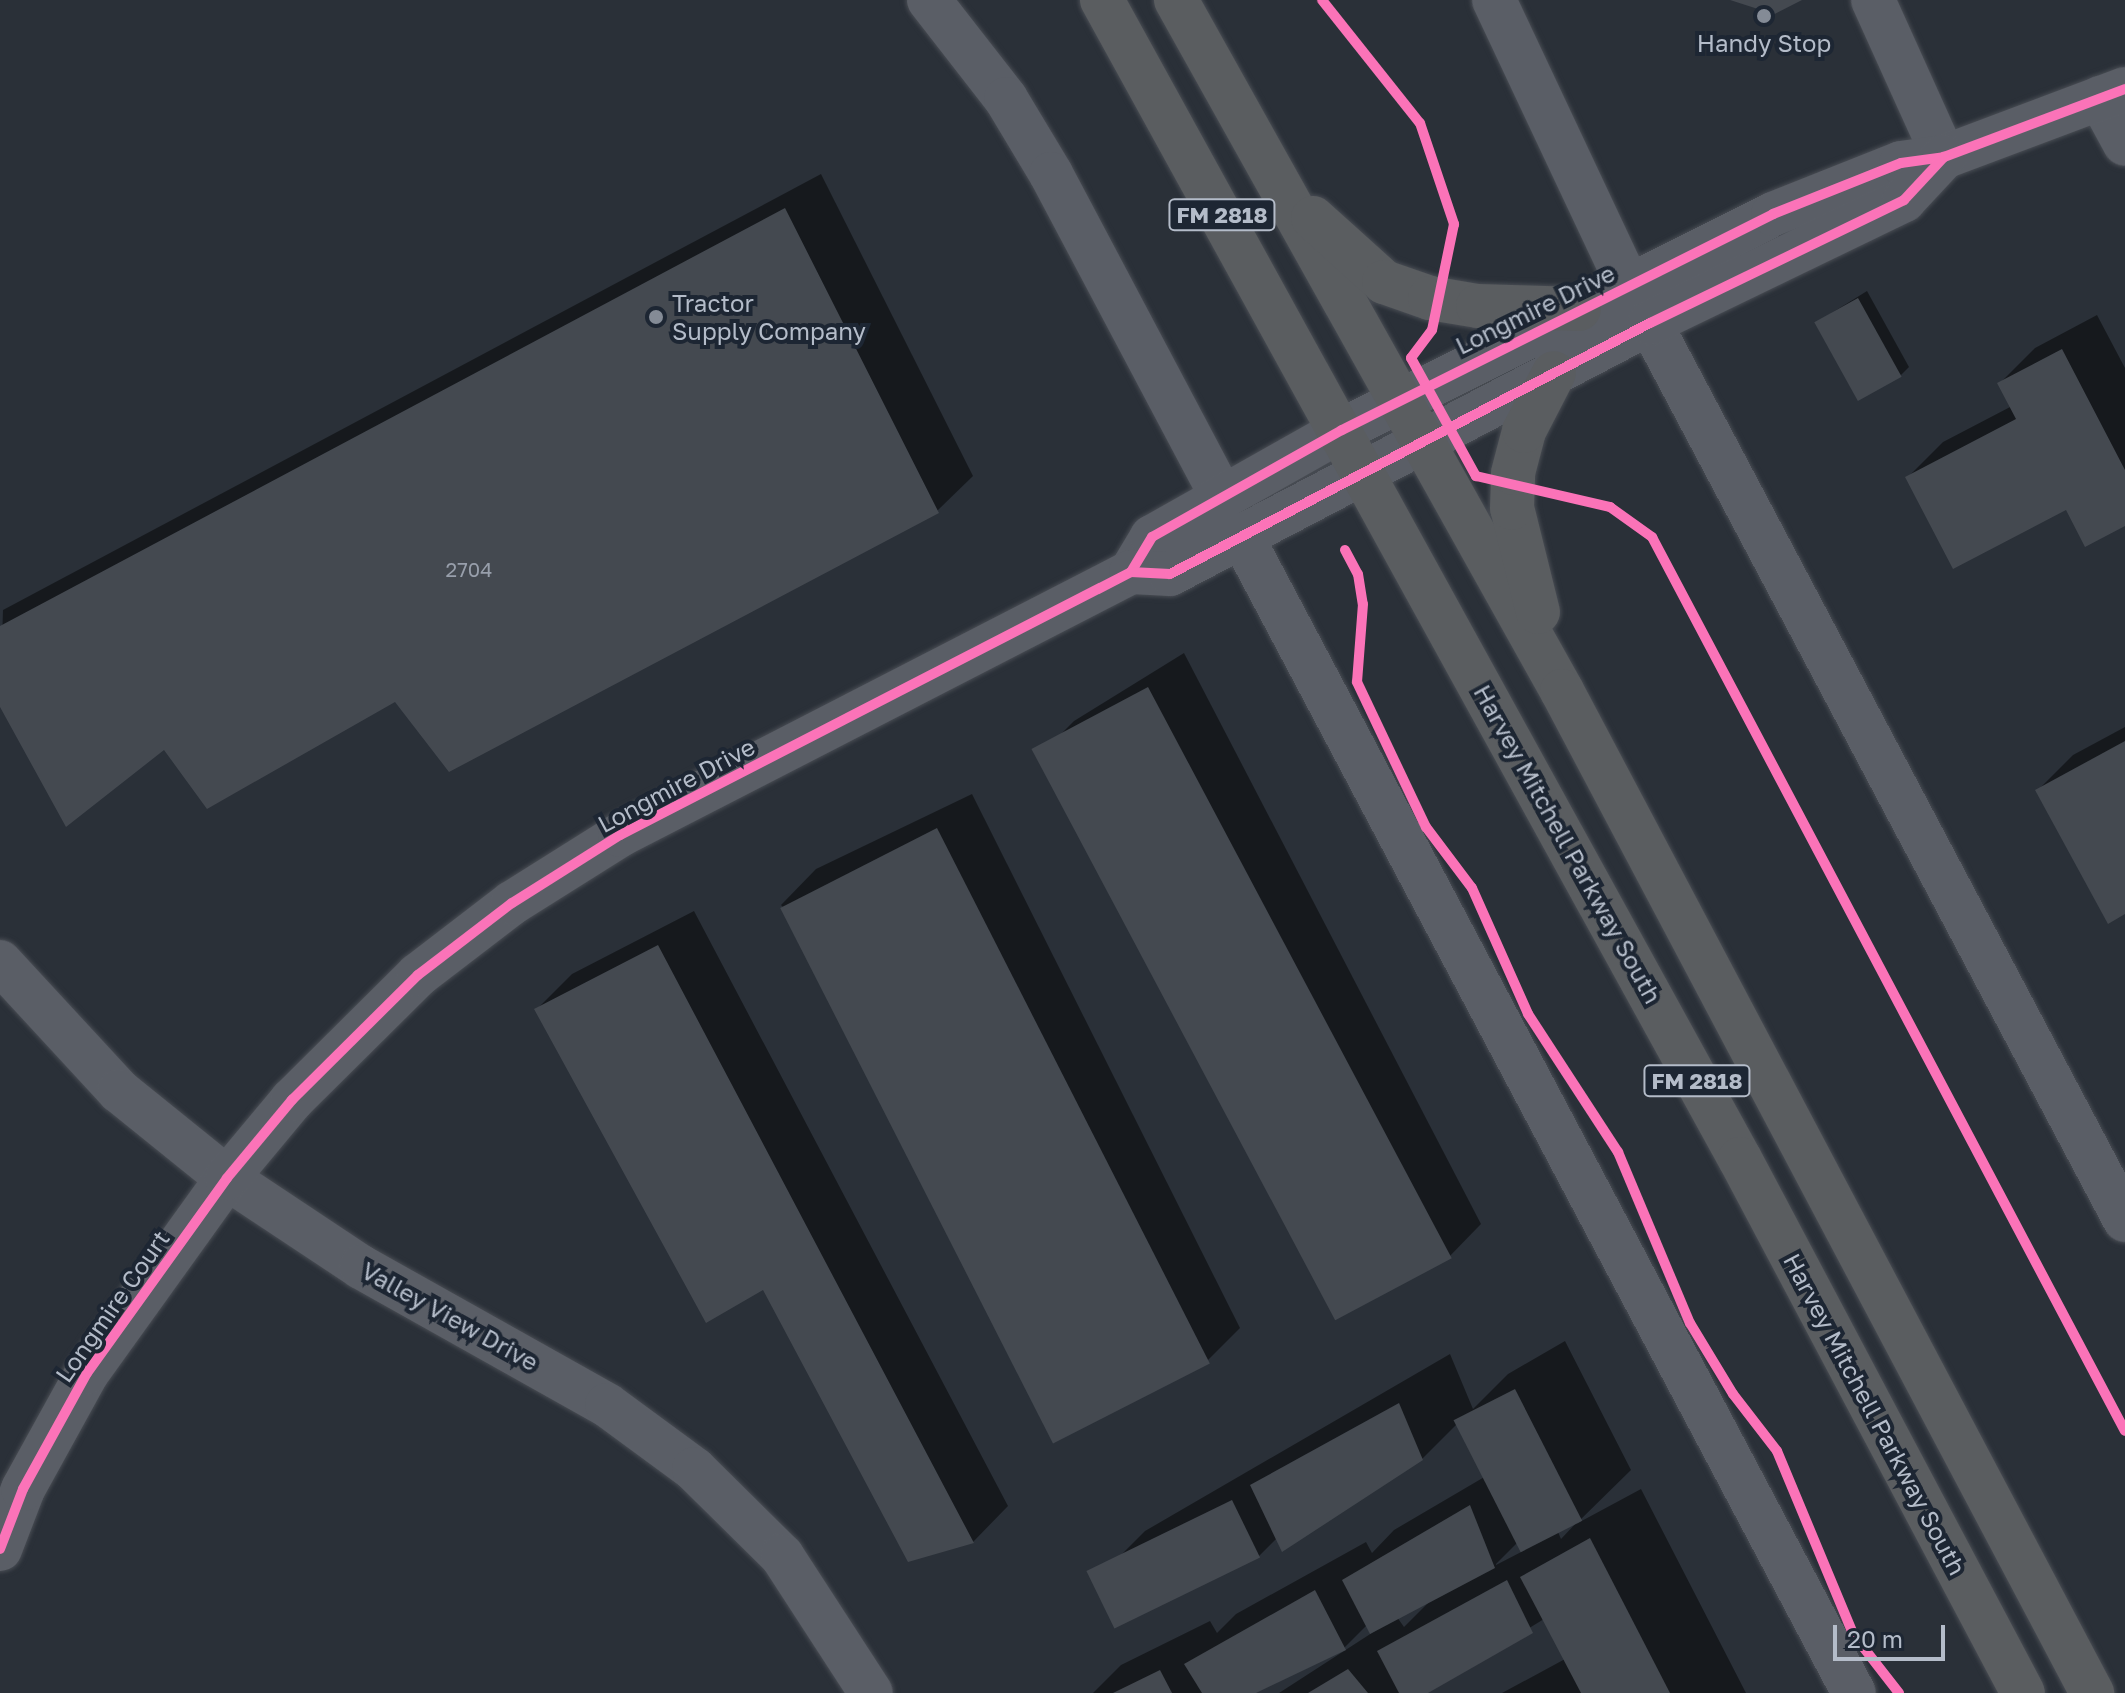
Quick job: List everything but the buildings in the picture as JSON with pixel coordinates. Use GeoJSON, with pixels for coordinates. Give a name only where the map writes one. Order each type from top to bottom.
{"type":"FeatureCollection","features":[{"type":"Feature","properties":{"kind":"highway","name":"Harvey Mitchell Parkway South"},"geometry":{"type":"LineString","coordinates":[[1102,0],[1366,472],[2023,1693]]}},
{"type":"Feature","properties":{"kind":"highway","name":"FM 2818"},"geometry":{"type":"LineString","coordinates":[[1176,0],[1562,691],[2092,1693]]}},
{"type":"Feature","properties":{"kind":"highway"},"geometry":{"type":"LineString","coordinates":[[1280,185],[1384,282],[1454,304],[1579,309]]}},
{"type":"Feature","properties":{"kind":"highway"},"geometry":{"type":"LineString","coordinates":[[1554,373],[1524,431],[1513,473],[1512,508],[1562,691]]}},
{"type":"Feature","properties":{"kind":"street"},"geometry":{"type":"LineString","coordinates":[[929,0],[1006,99],[1051,174],[1854,1693]]}},
{"type":"Feature","properties":{"kind":"street"},"geometry":{"type":"LineString","coordinates":[[1494,0],[1628,285]]}},
{"type":"Feature","properties":{"kind":"street"},"geometry":{"type":"LineString","coordinates":[[1873,0],[1944,157]]}},
{"type":"Feature","properties":{"kind":"street"},"geometry":{"type":"LineString","coordinates":[[2112,94],[2125,144]]}},
{"type":"Feature","properties":{"kind":"street","name":"Longmire Drive"},"geometry":{"type":"LineString","coordinates":[[1231,516],[1342,430],[1773,214],[1901,163],[1944,157],[2112,94]]}},
{"type":"Feature","properties":{"kind":"street","name":"Longmire Drive"},"geometry":{"type":"LineString","coordinates":[[227,1178],[292,1100],[418,975],[512,903],[620,835],[1131,572],[1152,537],[1231,516],[1366,472],[1650,323],[1904,200],[1944,157]]}},
{"type":"Feature","properties":{"kind":"street"},"geometry":{"type":"LineString","coordinates":[[1650,323],[2114,1172],[2125,1220]]}},
{"type":"Feature","properties":{"kind":"street","name":"Valley View Drive"},"geometry":{"type":"LineString","coordinates":[[0,962],[119,1091],[227,1178],[361,1267],[607,1405],[694,1469],[782,1556],[871,1693]]}},
{"type":"Feature","properties":{"kind":"street","name":"Longmire Court"},"geometry":{"type":"LineString","coordinates":[[0,1549],[23,1489],[87,1373],[227,1178]]}},
{"type":"Feature","properties":{"kind":"cycle path"},"geometry":{"type":"LineString","coordinates":[[1322,0],[1420,123],[1454,224],[1432,330],[1411,358],[1476,476],[1610,507],[1652,537],[2125,1431]]}},
{"type":"Feature","properties":{"kind":"cycle path"},"geometry":{"type":"LineString","coordinates":[[1131,572],[1152,537],[1342,430],[1773,214],[1901,163],[1944,157],[2125,89]]}},
{"type":"Feature","properties":{"kind":"cycle path"},"geometry":{"type":"LineString","coordinates":[[0,1549],[23,1489],[87,1373],[227,1178],[292,1100],[418,975],[512,903],[620,835],[1131,572],[1170,574],[1650,323],[1904,200],[1944,157]]}},
{"type":"Feature","properties":{"kind":"cycle path"},"geometry":{"type":"LineString","coordinates":[[1345,550],[1358,574],[1363,604],[1357,682],[1426,827],[1472,888],[1528,1014],[1618,1152],[1690,1323],[1733,1394],[1777,1451],[1853,1634],[1899,1693]]}},
{"type":"Feature","properties":{"kind":"place","name":"Handy Stop"},"geometry":{"type":"Point","coordinates":[1764,16]}},
{"type":"Feature","properties":{"kind":"place","name":"Tractor Supply Company"},"geometry":{"type":"Point","coordinates":[656,317]}}]}
